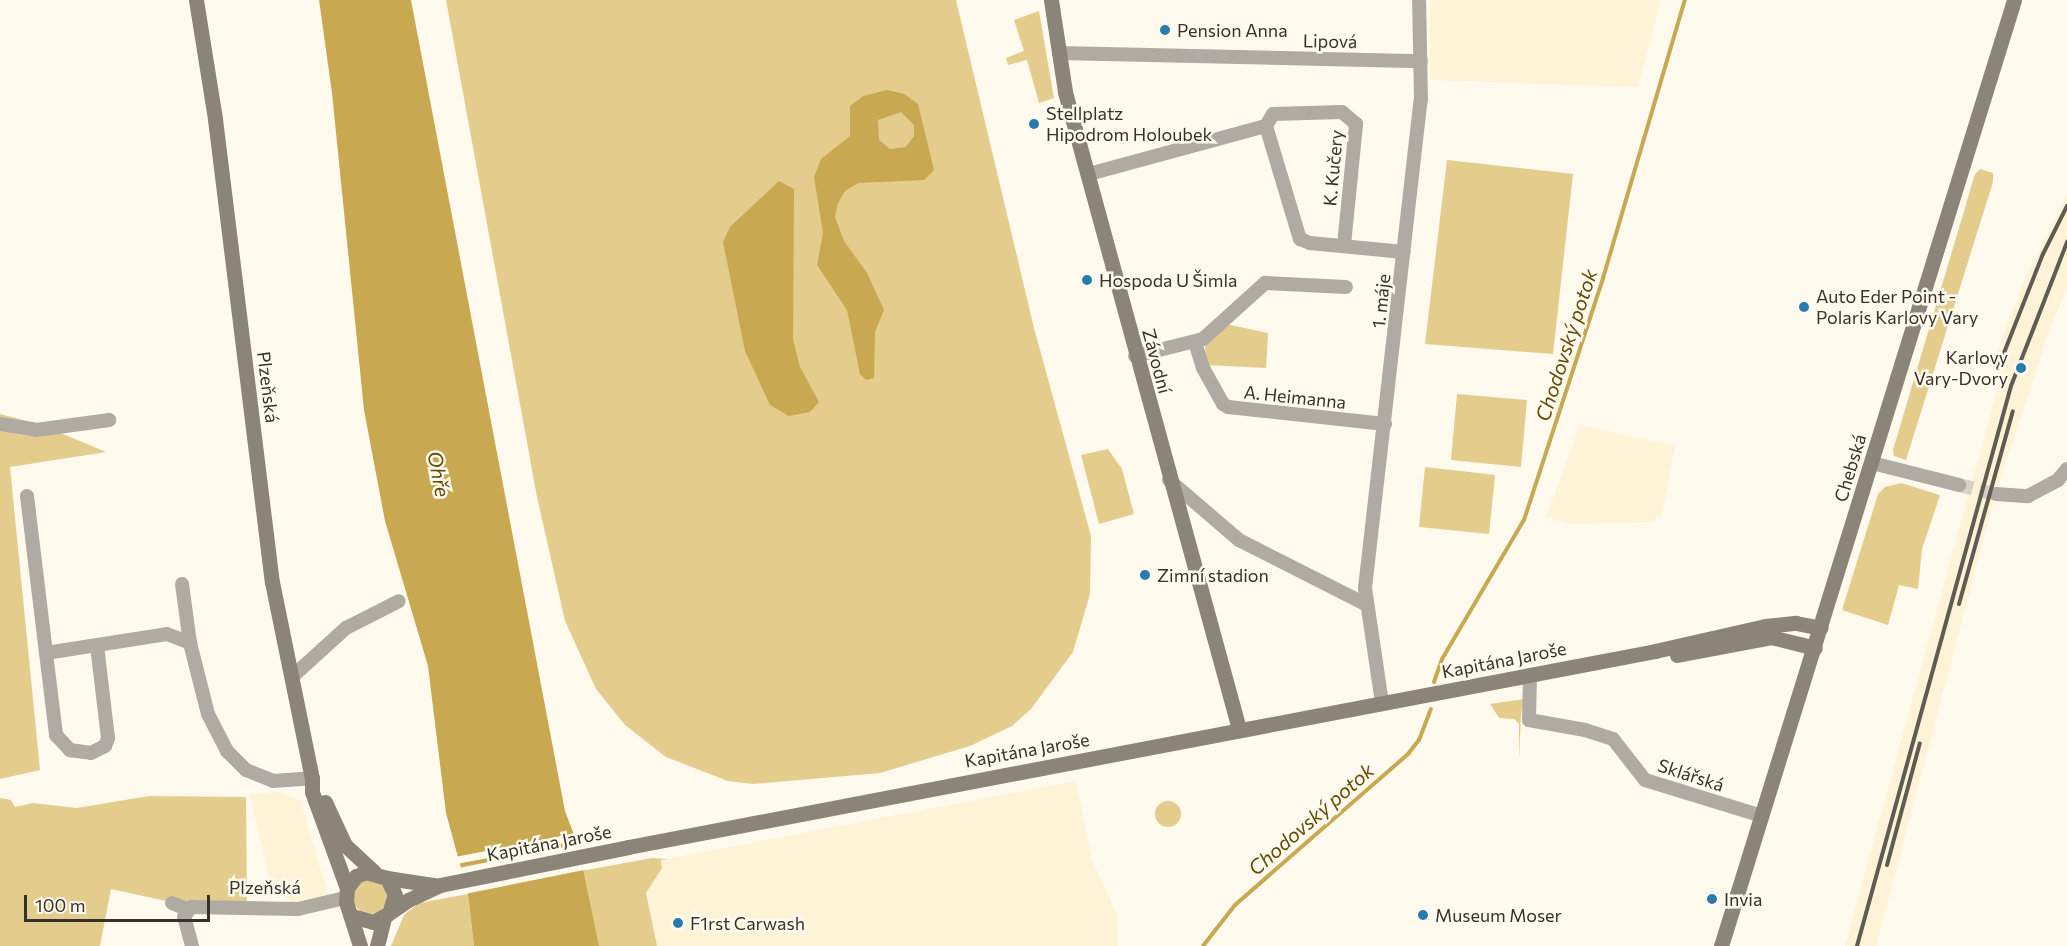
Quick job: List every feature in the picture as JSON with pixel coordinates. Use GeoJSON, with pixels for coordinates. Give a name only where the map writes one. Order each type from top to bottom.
{"type":"FeatureCollection","features":[{"type":"Feature","properties":{"kind":"street","name":"Plzeňská"},"geometry":{"type":"LineString","coordinates":[[187,909],[196,906],[298,909],[346,893],[312,792],[312,778],[293,676],[272,582],[218,140],[196,0]]}},
{"type":"Feature","properties":{"kind":"street","name":"Závodní"},"geometry":{"type":"LineString","coordinates":[[1051,0],[1065,92],[1089,174],[1135,356],[1239,729]]}},
{"type":"Feature","properties":{"kind":"street","name":"1. máje"},"geometry":{"type":"LineString","coordinates":[[1382,703],[1365,604],[1421,100],[1419,0]]}},
{"type":"Feature","properties":{"kind":"street","name":"Chebská"},"geometry":{"type":"LineString","coordinates":[[1721,946],[2014,0]]}},
{"type":"Feature","properties":{"kind":"street","name":"Lipová"},"geometry":{"type":"LineString","coordinates":[[1059,53],[1421,61]]}},
{"type":"Feature","properties":{"kind":"street","name":"K. Kučery"},"geometry":{"type":"LineString","coordinates":[[1089,174],[1266,126],[1268,118],[1280,111],[1342,112],[1352,117],[1356,124],[1344,245]]}},
{"type":"Feature","properties":{"kind":"street"},"geometry":{"type":"LineString","coordinates":[[1266,126],[1300,239],[1404,252]]}},
{"type":"Feature","properties":{"kind":"street"},"geometry":{"type":"LineString","coordinates":[[1135,356],[1203,339],[1265,283],[1347,287]]}},
{"type":"Feature","properties":{"kind":"street","name":"A. Heimanna"},"geometry":{"type":"LineString","coordinates":[[1195,342],[1203,368],[1223,404],[1228,407],[1385,424]]}},
{"type":"Feature","properties":{"kind":"street"},"geometry":{"type":"LineString","coordinates":[[0,424],[36,430],[109,420]]}},
{"type":"Feature","properties":{"kind":"street"},"geometry":{"type":"LineString","coordinates":[[1872,463],[1959,485]]}},
{"type":"Feature","properties":{"kind":"street"},"geometry":{"type":"LineString","coordinates":[[1996,494],[2028,496],[2062,481],[2067,469]]}},
{"type":"Feature","properties":{"kind":"street"},"geometry":{"type":"LineString","coordinates":[[1169,480],[1239,540],[1280,564],[1365,604]]}},
{"type":"Feature","properties":{"kind":"street"},"geometry":{"type":"LineString","coordinates":[[27,496],[56,735],[70,750],[91,753],[105,746],[108,738],[97,646]]}},
{"type":"Feature","properties":{"kind":"street"},"geometry":{"type":"LineString","coordinates":[[182,585],[190,643],[208,714],[227,751],[246,770],[273,781],[312,778]]}},
{"type":"Feature","properties":{"kind":"street"},"geometry":{"type":"LineString","coordinates":[[293,676],[346,628],[399,601]]}},
{"type":"Feature","properties":{"kind":"street","name":"Kapitána Jaroše"},"geometry":{"type":"LineString","coordinates":[[387,916],[408,900],[440,885],[628,847],[1621,658],[1766,626],[1796,623],[1821,628]]}},
{"type":"Feature","properties":{"kind":"street"},"geometry":{"type":"LineString","coordinates":[[46,653],[167,634],[190,643]]}},
{"type":"Feature","properties":{"kind":"street","name":"Kapitána Jaroše"},"geometry":{"type":"LineString","coordinates":[[1621,658],[1710,651],[1771,637],[1815,648]]}},
{"type":"Feature","properties":{"kind":"street","name":"Sklářská"},"geometry":{"type":"LineString","coordinates":[[1530,675],[1529,720],[1585,730],[1613,739],[1645,780],[1686,795],[1762,816]]}},
{"type":"Feature","properties":{"kind":"street","name":"Plzeňská"},"geometry":{"type":"LineString","coordinates":[[312,778],[345,845],[381,875]]}},
{"type":"Feature","properties":{"kind":"street"},"geometry":{"type":"LineString","coordinates":[[360,946],[346,893],[359,874],[381,875],[396,895],[377,946]]}},
{"type":"Feature","properties":{"kind":"street","name":"Kapitána Jaroše"},"geometry":{"type":"LineString","coordinates":[[381,875],[440,885]]}},
{"type":"Feature","properties":{"kind":"street"},"geometry":{"type":"LineString","coordinates":[[171,903],[187,909],[184,917],[192,946]]}},
{"type":"Feature","properties":{"kind":"street"},"geometry":{"type":"LineString","coordinates":[[352,916],[369,922],[387,916]]}},
{"type":"Feature","properties":{"kind":"shaded area"},"geometry":{"type":"Polygon","coordinates":[[[446,0],[956,0],[1034,328],[1091,536],[1090,594],[1073,652],[1031,709],[1012,726],[970,746],[880,773],[753,784],[728,781],[666,757],[625,725],[596,689],[565,621],[537,497],[446,0]]]}},
{"type":"Feature","properties":{"kind":"shaded area"},"geometry":{"type":"Polygon","coordinates":[[[1430,0],[1661,0],[1638,87],[1430,80],[1430,0]]]}},
{"type":"Feature","properties":{"kind":"shaded area"},"geometry":{"type":"Polygon","coordinates":[[[1039,11],[1054,98],[1039,103],[1027,60],[1008,65],[1006,58],[1024,51],[1014,20],[1039,11]]]}},
{"type":"Feature","properties":{"kind":"shaded area"},"geometry":{"type":"Polygon","coordinates":[[[1447,160],[1573,174],[1553,354],[1425,344],[1447,160]]]}},
{"type":"Feature","properties":{"kind":"shaded area"},"geometry":{"type":"Polygon","coordinates":[[[1980,169],[1993,173],[1993,182],[1906,460],[1894,456],[1893,450],[1975,174],[1980,169]]]}},
{"type":"Feature","properties":{"kind":"shaded area"},"geometry":{"type":"Polygon","coordinates":[[[2067,195],[2067,288],[2049,331],[1997,489],[1876,946],[1845,946],[1999,383],[1995,357],[2027,274],[2067,195]]]}},
{"type":"Feature","properties":{"kind":"shaded area"},"geometry":{"type":"Polygon","coordinates":[[[1226,324],[1268,333],[1266,368],[1206,365],[1205,344],[1226,324]]]}},
{"type":"Feature","properties":{"kind":"shaded area"},"geometry":{"type":"Polygon","coordinates":[[[1457,394],[1527,400],[1521,467],[1451,460],[1457,394]]]}},
{"type":"Feature","properties":{"kind":"shaded area"},"geometry":{"type":"Polygon","coordinates":[[[0,414],[39,424],[106,452],[10,467],[40,770],[0,779],[0,414]]]}},
{"type":"Feature","properties":{"kind":"shaded area"},"geometry":{"type":"Polygon","coordinates":[[[1580,425],[1675,446],[1662,516],[1656,515],[1655,522],[1570,524],[1546,517],[1580,425]]]}},
{"type":"Feature","properties":{"kind":"shaded area"},"geometry":{"type":"Polygon","coordinates":[[[1108,449],[1122,469],[1134,514],[1099,524],[1081,455],[1108,449]]]}},
{"type":"Feature","properties":{"kind":"shaded area"},"geometry":{"type":"Polygon","coordinates":[[[1425,467],[1495,475],[1489,534],[1419,527],[1425,467]]]}},
{"type":"Feature","properties":{"kind":"shaded area"},"geometry":{"type":"Polygon","coordinates":[[[1901,483],[1940,495],[1922,549],[1918,589],[1899,585],[1888,625],[1842,610],[1878,494],[1885,487],[1901,483]]]}},
{"type":"Feature","properties":{"kind":"shaded area"},"geometry":{"type":"Polygon","coordinates":[[[1524,699],[1519,760],[1519,724],[1514,719],[1499,718],[1490,704],[1524,699]]]}},
{"type":"Feature","properties":{"kind":"shaded area"},"geometry":{"type":"Polygon","coordinates":[[[1076,781],[1092,860],[1117,915],[1118,946],[657,946],[646,893],[662,868],[661,860],[1076,781]]]}},
{"type":"Feature","properties":{"kind":"shaded area"},"geometry":{"type":"Polygon","coordinates":[[[277,792],[300,800],[329,897],[298,906],[271,888],[250,794],[277,792]]]}},
{"type":"Feature","properties":{"kind":"shaded area"},"geometry":{"type":"Polygon","coordinates":[[[149,796],[246,797],[247,901],[166,901],[111,889],[100,946],[0,946],[0,798],[11,800],[15,807],[33,803],[77,808],[149,796]]]}},
{"type":"Feature","properties":{"kind":"shaded area"},"geometry":{"type":"Polygon","coordinates":[[[1168,801],[1177,805],[1181,814],[1177,823],[1168,827],[1159,823],[1155,814],[1159,805],[1168,801]]]}},
{"type":"Feature","properties":{"kind":"shaded area"},"geometry":{"type":"Polygon","coordinates":[[[652,858],[669,859],[661,860],[662,868],[646,893],[657,946],[599,946],[581,871],[652,858]]]}},
{"type":"Feature","properties":{"kind":"shaded area"},"geometry":{"type":"Polygon","coordinates":[[[370,880],[382,885],[387,897],[382,909],[370,914],[358,909],[353,897],[358,885],[370,880]]]}},
{"type":"Feature","properties":{"kind":"shaded area"},"geometry":{"type":"Polygon","coordinates":[[[468,894],[474,946],[391,946],[404,915],[419,903],[468,894]]]}},
{"type":"Feature","properties":{"kind":"water","name":"Ohře"},"geometry":{"type":"Polygon","coordinates":[[[319,0],[411,0],[565,811],[578,845],[599,946],[474,946],[468,894],[446,813],[428,666],[385,521],[364,410],[332,93],[319,0]]]}},
{"type":"Feature","properties":{"kind":"water"},"geometry":{"type":"Polygon","coordinates":[[[887,90],[904,94],[918,104],[934,170],[924,180],[858,183],[845,191],[838,203],[835,217],[844,241],[867,273],[884,310],[875,332],[874,378],[866,380],[860,374],[847,310],[817,265],[823,233],[814,177],[821,159],[850,136],[850,106],[863,96],[887,90]],[[901,112],[878,120],[879,140],[890,149],[906,147],[914,136],[914,125],[901,112]]]}},
{"type":"Feature","properties":{"kind":"water"},"geometry":{"type":"Polygon","coordinates":[[[779,181],[794,189],[793,339],[800,367],[819,402],[810,412],[789,416],[770,405],[745,351],[723,242],[730,227],[779,181]]]}},
{"type":"Feature","properties":{"kind":"pier"},"geometry":{"type":"Polygon","coordinates":[[[577,833],[580,840],[457,864],[455,857],[577,833]]]}},
{"type":"Feature","properties":{"kind":"pier"},"geometry":{"type":"Polygon","coordinates":[[[581,844],[584,870],[465,894],[458,868],[581,844]]]}},
{"type":"Feature","properties":{"kind":"waterway","name":"Chodovský potok"},"geometry":{"type":"LineString","coordinates":[[1434,682],[1442,659],[1524,520],[1603,278],[1685,0]]}},
{"type":"Feature","properties":{"kind":"waterway","name":"Chodovský potok"},"geometry":{"type":"LineString","coordinates":[[1203,946],[1235,905],[1408,754],[1419,740],[1431,709]]}},
{"type":"Feature","properties":{"kind":"tunnel"},"geometry":{"type":"LineString","coordinates":[[1959,485],[1996,494]]}},
{"type":"Feature","properties":{"kind":"railway"},"geometry":{"type":"LineString","coordinates":[[1998,368],[2043,254],[2067,206]]}},
{"type":"Feature","properties":{"kind":"railway"},"geometry":{"type":"LineString","coordinates":[[1857,946],[2011,386],[2067,242]]}},
{"type":"Feature","properties":{"kind":"railway"},"geometry":{"type":"LineString","coordinates":[[1959,604],[2013,411]]}},
{"type":"Feature","properties":{"kind":"railway"},"geometry":{"type":"LineString","coordinates":[[1887,865],[1920,743]]}},
{"type":"Feature","properties":{"kind":"place","name":"Pension Anna"},"geometry":{"type":"Point","coordinates":[1165,30]}},
{"type":"Feature","properties":{"kind":"place","name":"Stellplatz Hipodrom Holoubek"},"geometry":{"type":"Point","coordinates":[1034,124]}},
{"type":"Feature","properties":{"kind":"place","name":"Hospoda U Šimla"},"geometry":{"type":"Point","coordinates":[1087,280]}},
{"type":"Feature","properties":{"kind":"place","name":"Auto Eder Point - Polaris Karlovy Vary"},"geometry":{"type":"Point","coordinates":[1804,307]}},
{"type":"Feature","properties":{"kind":"place","name":"Karlovy Vary-Dvory"},"geometry":{"type":"Point","coordinates":[2021,368]}},
{"type":"Feature","properties":{"kind":"place","name":"Zimní stadion"},"geometry":{"type":"Point","coordinates":[1145,575]}},
{"type":"Feature","properties":{"kind":"place","name":"Invia"},"geometry":{"type":"Point","coordinates":[1712,899]}},
{"type":"Feature","properties":{"kind":"place","name":"Museum Moser"},"geometry":{"type":"Point","coordinates":[1423,915]}},
{"type":"Feature","properties":{"kind":"place","name":"F1rst Carwash"},"geometry":{"type":"Point","coordinates":[678,923]}}]}
